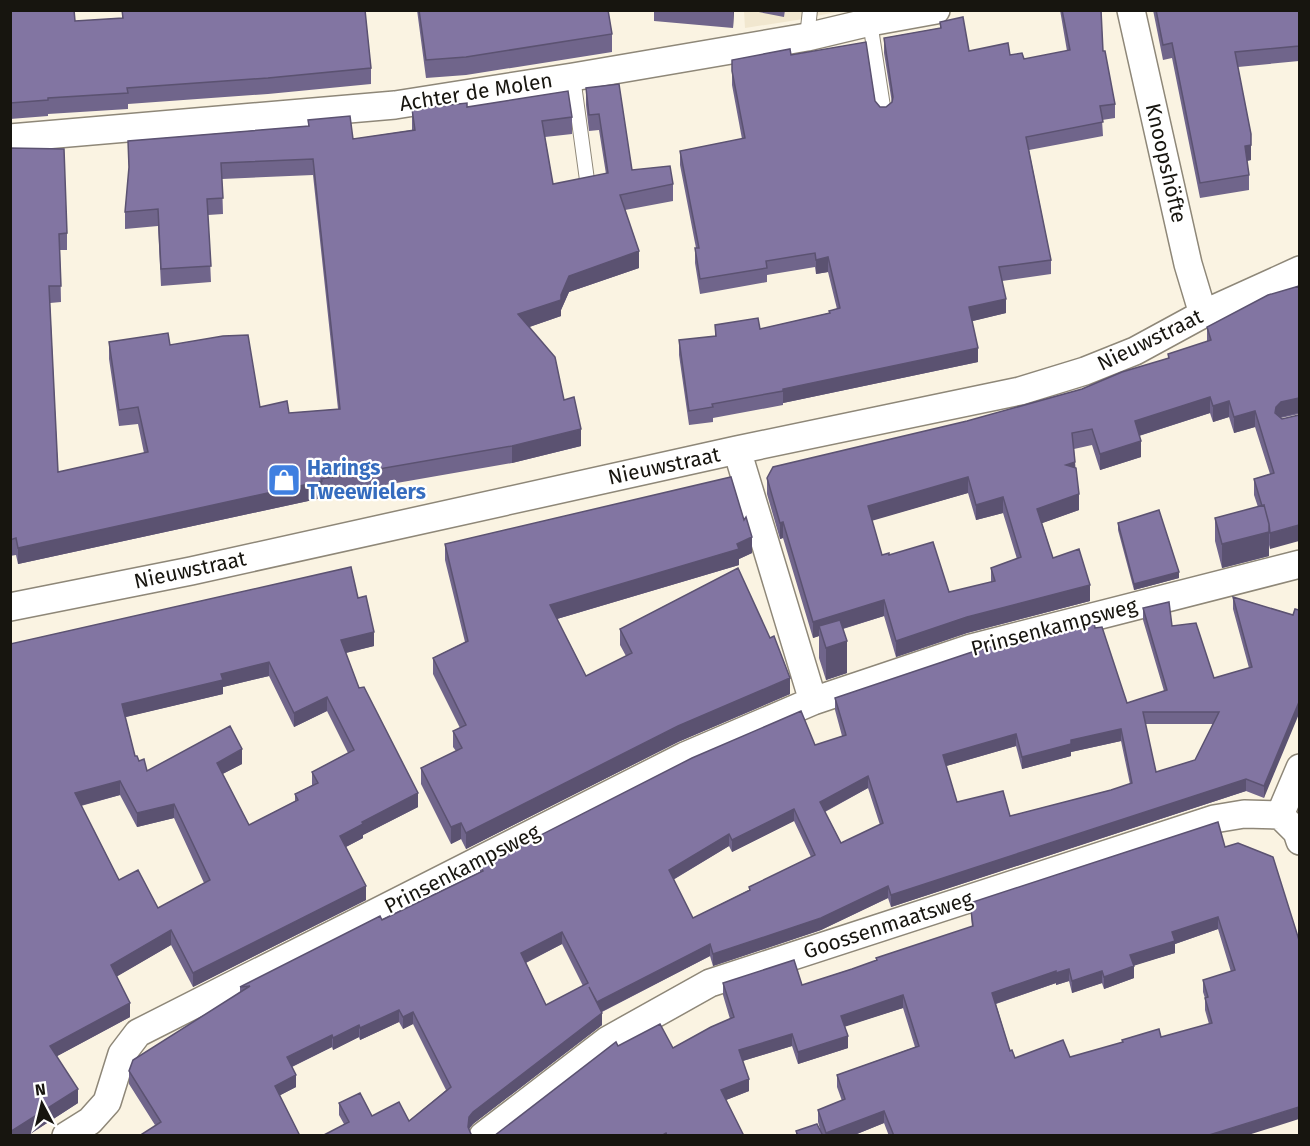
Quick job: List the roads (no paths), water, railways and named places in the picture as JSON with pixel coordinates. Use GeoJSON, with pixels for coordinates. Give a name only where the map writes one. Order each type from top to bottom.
{"type":"FeatureCollection","features":[{"type":"Feature","properties":{"kind":"street","name":"Achter de Molen"},"geometry":{"type":"LineString","coordinates":[[10,138],[394,105],[573,77],[808,24],[870,22],[936,10]]}},
{"type":"Feature","properties":{"kind":"street","name":"Knoopshöfte"},"geometry":{"type":"LineString","coordinates":[[1131,10],[1188,264],[1203,314]]}},
{"type":"Feature","properties":{"kind":"street","name":"Nieuwstraat"},"geometry":{"type":"LineString","coordinates":[[10,607],[191,571],[737,450],[1020,391],[1085,371],[1135,351],[1203,314],[1299,270]]}},
{"type":"Feature","properties":{"kind":"street"},"geometry":{"type":"LineString","coordinates":[[737,450],[813,701]]}},
{"type":"Feature","properties":{"kind":"street","name":"Prinsenkampsweg"},"geometry":{"type":"LineString","coordinates":[[66,1136],[90,1121],[106,1102],[122,1054],[138,1034],[685,756],[813,701],[971,648],[1299,564]]}},
{"type":"Feature","properties":{"kind":"street"},"geometry":{"type":"LineString","coordinates":[[1299,768],[1280,815],[1297,832],[1299,841]]}},
{"type":"Feature","properties":{"kind":"street","name":"Goossenmaatsweg"},"geometry":{"type":"LineString","coordinates":[[483,1136],[608,1040],[710,983],[1214,819],[1244,814],[1280,815]]}},
{"type":"Feature","properties":{"kind":"lane"},"geometry":{"type":"LineString","coordinates":[[870,22],[884,113]]}},
{"type":"Feature","properties":{"kind":"lane"},"geometry":{"type":"LineString","coordinates":[[573,77],[587,180]]}},
{"type":"Feature","properties":{"kind":"place","name":"Harings Tweewielers"},"geometry":{"type":"Point","coordinates":[284,480]}}]}
